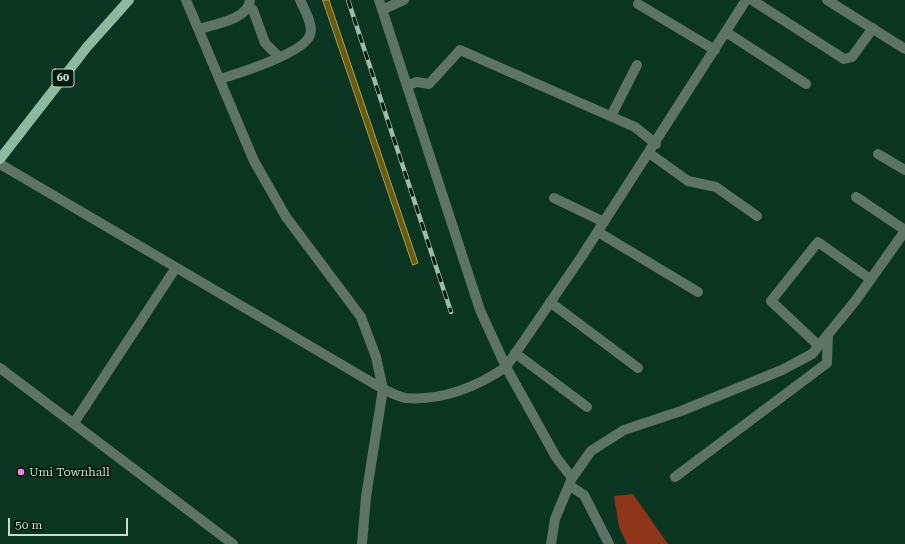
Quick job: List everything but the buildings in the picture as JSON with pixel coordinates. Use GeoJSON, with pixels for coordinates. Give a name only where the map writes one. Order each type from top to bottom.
{"type":"FeatureCollection","features":[{"type":"Feature","properties":{"kind":"main road","name":"60"},"geometry":{"type":"LineString","coordinates":[[0,159],[87,47],[128,0]]}},
{"type":"Feature","properties":{"kind":"street"},"geometry":{"type":"LineString","coordinates":[[186,0],[254,161],[286,217],[361,317],[376,357],[383,389],[366,497],[362,544]]}},
{"type":"Feature","properties":{"kind":"street"},"geometry":{"type":"LineString","coordinates":[[220,80],[291,52],[306,43],[311,34],[310,25],[300,0]]}},
{"type":"Feature","properties":{"kind":"street"},"geometry":{"type":"LineString","coordinates":[[404,0],[381,5],[480,310],[506,367],[571,482],[584,495],[609,544]]}},
{"type":"Feature","properties":{"kind":"street"},"geometry":{"type":"LineString","coordinates":[[0,164],[175,269],[383,389],[404,398],[440,398],[490,378],[506,367],[656,144],[746,0]]}},
{"type":"Feature","properties":{"kind":"street"},"geometry":{"type":"LineString","coordinates":[[752,0],[844,59],[852,57],[872,28]]}},
{"type":"Feature","properties":{"kind":"street"},"geometry":{"type":"LineString","coordinates":[[827,0],[905,49]]}},
{"type":"Feature","properties":{"kind":"street"},"geometry":{"type":"LineString","coordinates":[[199,29],[238,16],[249,3],[265,43],[279,57]]}},
{"type":"Feature","properties":{"kind":"street"},"geometry":{"type":"LineString","coordinates":[[638,4],[715,50]]}},
{"type":"Feature","properties":{"kind":"street"},"geometry":{"type":"LineString","coordinates":[[726,32],[806,84]]}},
{"type":"Feature","properties":{"kind":"street"},"geometry":{"type":"LineString","coordinates":[[408,85],[417,82],[429,84],[460,50],[635,127],[656,144]]}},
{"type":"Feature","properties":{"kind":"street"},"geometry":{"type":"LineString","coordinates":[[611,116],[638,65]]}},
{"type":"Feature","properties":{"kind":"street"},"geometry":{"type":"LineString","coordinates":[[649,153],[688,181],[716,187],[757,216]]}},
{"type":"Feature","properties":{"kind":"street"},"geometry":{"type":"LineString","coordinates":[[878,154],[905,170]]}},
{"type":"Feature","properties":{"kind":"street"},"geometry":{"type":"LineString","coordinates":[[551,544],[555,519],[571,482],[591,451],[624,430],[681,412],[782,370],[812,354],[870,279],[905,230],[856,197]]}},
{"type":"Feature","properties":{"kind":"street"},"geometry":{"type":"LineString","coordinates":[[554,198],[604,222]]}},
{"type":"Feature","properties":{"kind":"street"},"geometry":{"type":"LineString","coordinates":[[598,232],[698,292]]}},
{"type":"Feature","properties":{"kind":"street"},"geometry":{"type":"LineString","coordinates":[[819,346],[772,301],[818,242],[870,279]]}},
{"type":"Feature","properties":{"kind":"street"},"geometry":{"type":"LineString","coordinates":[[74,423],[175,269]]}},
{"type":"Feature","properties":{"kind":"street"},"geometry":{"type":"LineString","coordinates":[[550,302],[638,368]]}},
{"type":"Feature","properties":{"kind":"street"},"geometry":{"type":"LineString","coordinates":[[676,477],[827,363],[828,334]]}},
{"type":"Feature","properties":{"kind":"street"},"geometry":{"type":"LineString","coordinates":[[515,353],[587,407]]}},
{"type":"Feature","properties":{"kind":"street"},"geometry":{"type":"LineString","coordinates":[[0,368],[233,544]]}},
{"type":"Feature","properties":{"kind":"shaded area"},"geometry":{"type":"Polygon","coordinates":[[[633,494],[668,544],[627,544],[619,527],[614,496],[633,494]]]}},
{"type":"Feature","properties":{"kind":"railway"},"geometry":{"type":"LineString","coordinates":[[348,0],[451,312]]}},
{"type":"Feature","properties":{"kind":"place","name":"Umi Townhall"},"geometry":{"type":"Point","coordinates":[21,472]}}]}
